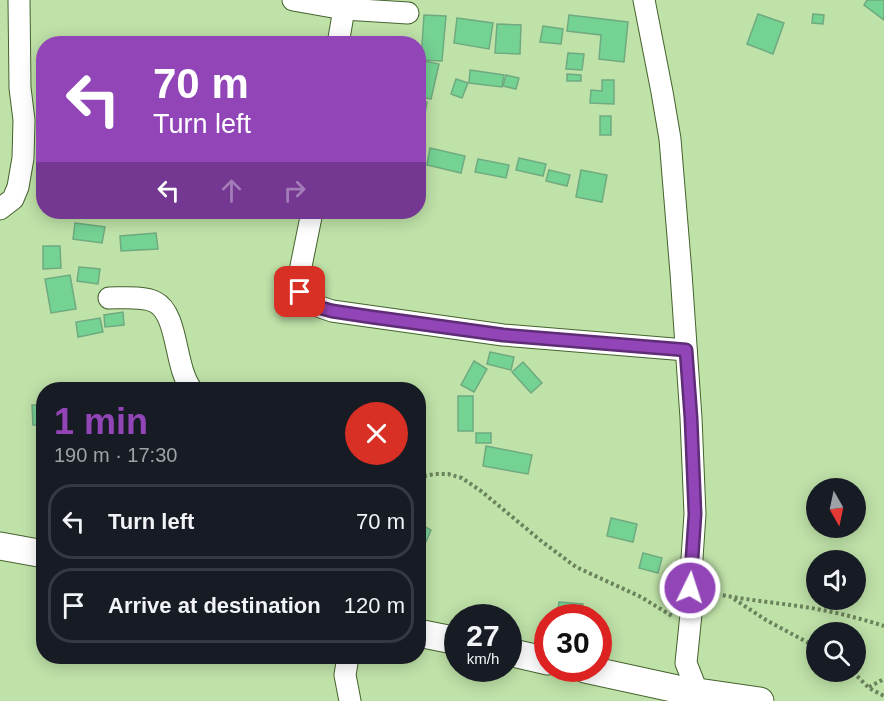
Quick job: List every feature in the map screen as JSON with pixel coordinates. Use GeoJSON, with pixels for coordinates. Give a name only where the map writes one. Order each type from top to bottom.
{"type":"FeatureCollection","features":[{"type":"Feature","properties":{"kind":"main road"},"geometry":{"type":"LineString","coordinates":[[0,546],[36,553]]}},
{"type":"Feature","properties":{"kind":"main road"},"geometry":{"type":"LineString","coordinates":[[426,635],[444,638]]}},
{"type":"Feature","properties":{"kind":"main road"},"geometry":{"type":"LineString","coordinates":[[612,676],[682,694],[760,701]]}},
{"type":"Feature","properties":{"kind":"street"},"geometry":{"type":"LineString","coordinates":[[0,209],[13,199],[18,187],[23,158],[24,120],[20,88],[19,0]]}},
{"type":"Feature","properties":{"kind":"street"},"geometry":{"type":"LineString","coordinates":[[293,0],[344,9],[408,14]]}},
{"type":"Feature","properties":{"kind":"street"},"geometry":{"type":"LineString","coordinates":[[627,0],[651,34]]}},
{"type":"Feature","properties":{"kind":"street"},"geometry":{"type":"LineString","coordinates":[[644,0],[669,140],[691,418],[695,514],[690,588],[691,614],[682,694]]}},
{"type":"Feature","properties":{"kind":"street"},"geometry":{"type":"LineString","coordinates":[[339,36],[344,9]]}},
{"type":"Feature","properties":{"kind":"street"},"geometry":{"type":"LineString","coordinates":[[311,219],[298,281],[300,292],[306,302],[314,306],[362,316],[503,335],[686,350]]}},
{"type":"Feature","properties":{"kind":"street"},"geometry":{"type":"LineString","coordinates":[[109,298],[153,301],[160,307],[172,326],[182,372],[188,382]]}},
{"type":"Feature","properties":{"kind":"street"},"geometry":{"type":"LineString","coordinates":[[347,664],[345,675],[350,701]]}},
{"type":"Feature","properties":{"kind":"path"},"geometry":{"type":"LineString","coordinates":[[426,476],[448,474],[462,478],[576,567],[641,597],[673,617],[689,634]]}},
{"type":"Feature","properties":{"kind":"path"},"geometry":{"type":"LineString","coordinates":[[690,588],[733,598],[841,614],[884,626]]}},
{"type":"Feature","properties":{"kind":"path"},"geometry":{"type":"LineString","coordinates":[[733,598],[766,620],[806,642]]}},
{"type":"Feature","properties":{"kind":"path"},"geometry":{"type":"LineString","coordinates":[[869,688],[884,679]]}},
{"type":"Feature","properties":{"kind":"path"},"geometry":{"type":"LineString","coordinates":[[863,682],[884,696]]}},
{"type":"Feature","properties":{"kind":"building"},"geometry":{"type":"Polygon","coordinates":[[[867,0],[884,0],[884,20],[864,5],[867,0]]]}},
{"type":"Feature","properties":{"kind":"building"},"geometry":{"type":"Polygon","coordinates":[[[758,14],[784,23],[773,54],[747,44],[758,14]]]}},
{"type":"Feature","properties":{"kind":"building"},"geometry":{"type":"Polygon","coordinates":[[[813,14],[824,15],[823,24],[812,23],[813,14]]]}},
{"type":"Feature","properties":{"kind":"building"},"geometry":{"type":"Polygon","coordinates":[[[424,15],[446,16],[442,61],[426,60],[426,36],[423,36],[424,15]]]}},
{"type":"Feature","properties":{"kind":"building"},"geometry":{"type":"Polygon","coordinates":[[[569,15],[628,22],[624,62],[599,59],[601,35],[567,31],[569,15]]]}},
{"type":"Feature","properties":{"kind":"building"},"geometry":{"type":"Polygon","coordinates":[[[457,18],[493,23],[489,49],[454,43],[457,18]]]}},
{"type":"Feature","properties":{"kind":"building"},"geometry":{"type":"Polygon","coordinates":[[[497,24],[521,25],[520,54],[495,53],[497,24]]]}},
{"type":"Feature","properties":{"kind":"building"},"geometry":{"type":"Polygon","coordinates":[[[543,26],[563,29],[561,44],[540,42],[543,26]]]}},
{"type":"Feature","properties":{"kind":"building"},"geometry":{"type":"Polygon","coordinates":[[[568,53],[584,54],[582,70],[566,69],[568,53]]]}},
{"type":"Feature","properties":{"kind":"building"},"geometry":{"type":"Polygon","coordinates":[[[426,61],[439,64],[431,99],[426,98],[426,61]]]}},
{"type":"Feature","properties":{"kind":"building"},"geometry":{"type":"Polygon","coordinates":[[[470,70],[504,75],[502,87],[469,83],[470,70]]]}},
{"type":"Feature","properties":{"kind":"building"},"geometry":{"type":"Polygon","coordinates":[[[567,74],[581,75],[581,81],[567,81],[567,74]]]}},
{"type":"Feature","properties":{"kind":"building"},"geometry":{"type":"Polygon","coordinates":[[[506,75],[519,78],[516,89],[503,86],[506,75]]]}},
{"type":"Feature","properties":{"kind":"building"},"geometry":{"type":"Polygon","coordinates":[[[456,79],[468,83],[462,98],[451,94],[456,79]]]}},
{"type":"Feature","properties":{"kind":"building"},"geometry":{"type":"Polygon","coordinates":[[[602,80],[614,80],[614,104],[590,103],[591,90],[602,91],[602,80]]]}},
{"type":"Feature","properties":{"kind":"building"},"geometry":{"type":"Polygon","coordinates":[[[600,116],[611,116],[611,135],[600,135],[600,116]]]}},
{"type":"Feature","properties":{"kind":"building"},"geometry":{"type":"Polygon","coordinates":[[[430,148],[465,156],[461,173],[427,165],[430,148]]]}},
{"type":"Feature","properties":{"kind":"building"},"geometry":{"type":"Polygon","coordinates":[[[519,158],[546,164],[543,176],[516,170],[519,158]]]}},
{"type":"Feature","properties":{"kind":"building"},"geometry":{"type":"Polygon","coordinates":[[[478,159],[509,165],[506,178],[475,172],[478,159]]]}},
{"type":"Feature","properties":{"kind":"building"},"geometry":{"type":"Polygon","coordinates":[[[549,170],[570,175],[567,186],[546,181],[549,170]]]}},
{"type":"Feature","properties":{"kind":"building"},"geometry":{"type":"Polygon","coordinates":[[[581,170],[607,175],[602,202],[576,197],[581,170]]]}},
{"type":"Feature","properties":{"kind":"building"},"geometry":{"type":"Polygon","coordinates":[[[75,223],[105,227],[102,243],[73,239],[75,223]]]}},
{"type":"Feature","properties":{"kind":"building"},"geometry":{"type":"Polygon","coordinates":[[[156,233],[158,249],[121,251],[120,236],[156,233]]]}},
{"type":"Feature","properties":{"kind":"building"},"geometry":{"type":"Polygon","coordinates":[[[43,246],[60,246],[61,268],[43,269],[43,246]]]}},
{"type":"Feature","properties":{"kind":"building"},"geometry":{"type":"Polygon","coordinates":[[[79,267],[100,269],[98,284],[77,281],[79,267]]]}},
{"type":"Feature","properties":{"kind":"building"},"geometry":{"type":"Polygon","coordinates":[[[70,275],[76,309],[51,313],[45,279],[70,275]]]}},
{"type":"Feature","properties":{"kind":"building"},"geometry":{"type":"Polygon","coordinates":[[[123,312],[124,325],[105,327],[104,315],[123,312]]]}},
{"type":"Feature","properties":{"kind":"building"},"geometry":{"type":"Polygon","coordinates":[[[100,318],[103,332],[78,337],[76,322],[100,318]]]}},
{"type":"Feature","properties":{"kind":"building"},"geometry":{"type":"Polygon","coordinates":[[[490,352],[514,357],[511,370],[487,364],[490,352]]]}},
{"type":"Feature","properties":{"kind":"building"},"geometry":{"type":"Polygon","coordinates":[[[474,361],[487,369],[474,392],[461,385],[474,361]]]}},
{"type":"Feature","properties":{"kind":"building"},"geometry":{"type":"Polygon","coordinates":[[[523,362],[542,383],[531,393],[512,372],[523,362]]]}},
{"type":"Feature","properties":{"kind":"building"},"geometry":{"type":"Polygon","coordinates":[[[458,396],[473,396],[473,431],[458,431],[458,396]]]}},
{"type":"Feature","properties":{"kind":"building"},"geometry":{"type":"Polygon","coordinates":[[[32,405],[36,405],[36,425],[33,425],[32,405]]]}},
{"type":"Feature","properties":{"kind":"building"},"geometry":{"type":"Polygon","coordinates":[[[476,433],[491,433],[491,443],[476,443],[476,433]]]}},
{"type":"Feature","properties":{"kind":"building"},"geometry":{"type":"Polygon","coordinates":[[[486,446],[532,455],[528,474],[483,466],[486,446]]]}},
{"type":"Feature","properties":{"kind":"building"},"geometry":{"type":"Polygon","coordinates":[[[611,518],[637,524],[633,542],[607,536],[611,518]]]}},
{"type":"Feature","properties":{"kind":"building"},"geometry":{"type":"Polygon","coordinates":[[[426,527],[431,530],[426,542],[426,527]]]}},
{"type":"Feature","properties":{"kind":"building"},"geometry":{"type":"Polygon","coordinates":[[[643,553],[662,558],[658,573],[639,568],[643,553]]]}},
{"type":"Feature","properties":{"kind":"building"},"geometry":{"type":"Polygon","coordinates":[[[559,602],[583,604],[559,604],[559,602]]]}},
{"type":"Feature","properties":{"kind":"route"},"geometry":{"type":"LineString","coordinates":[[300,292],[306,302],[332,311],[503,335],[686,350],[695,514],[690,588]]}}]}
